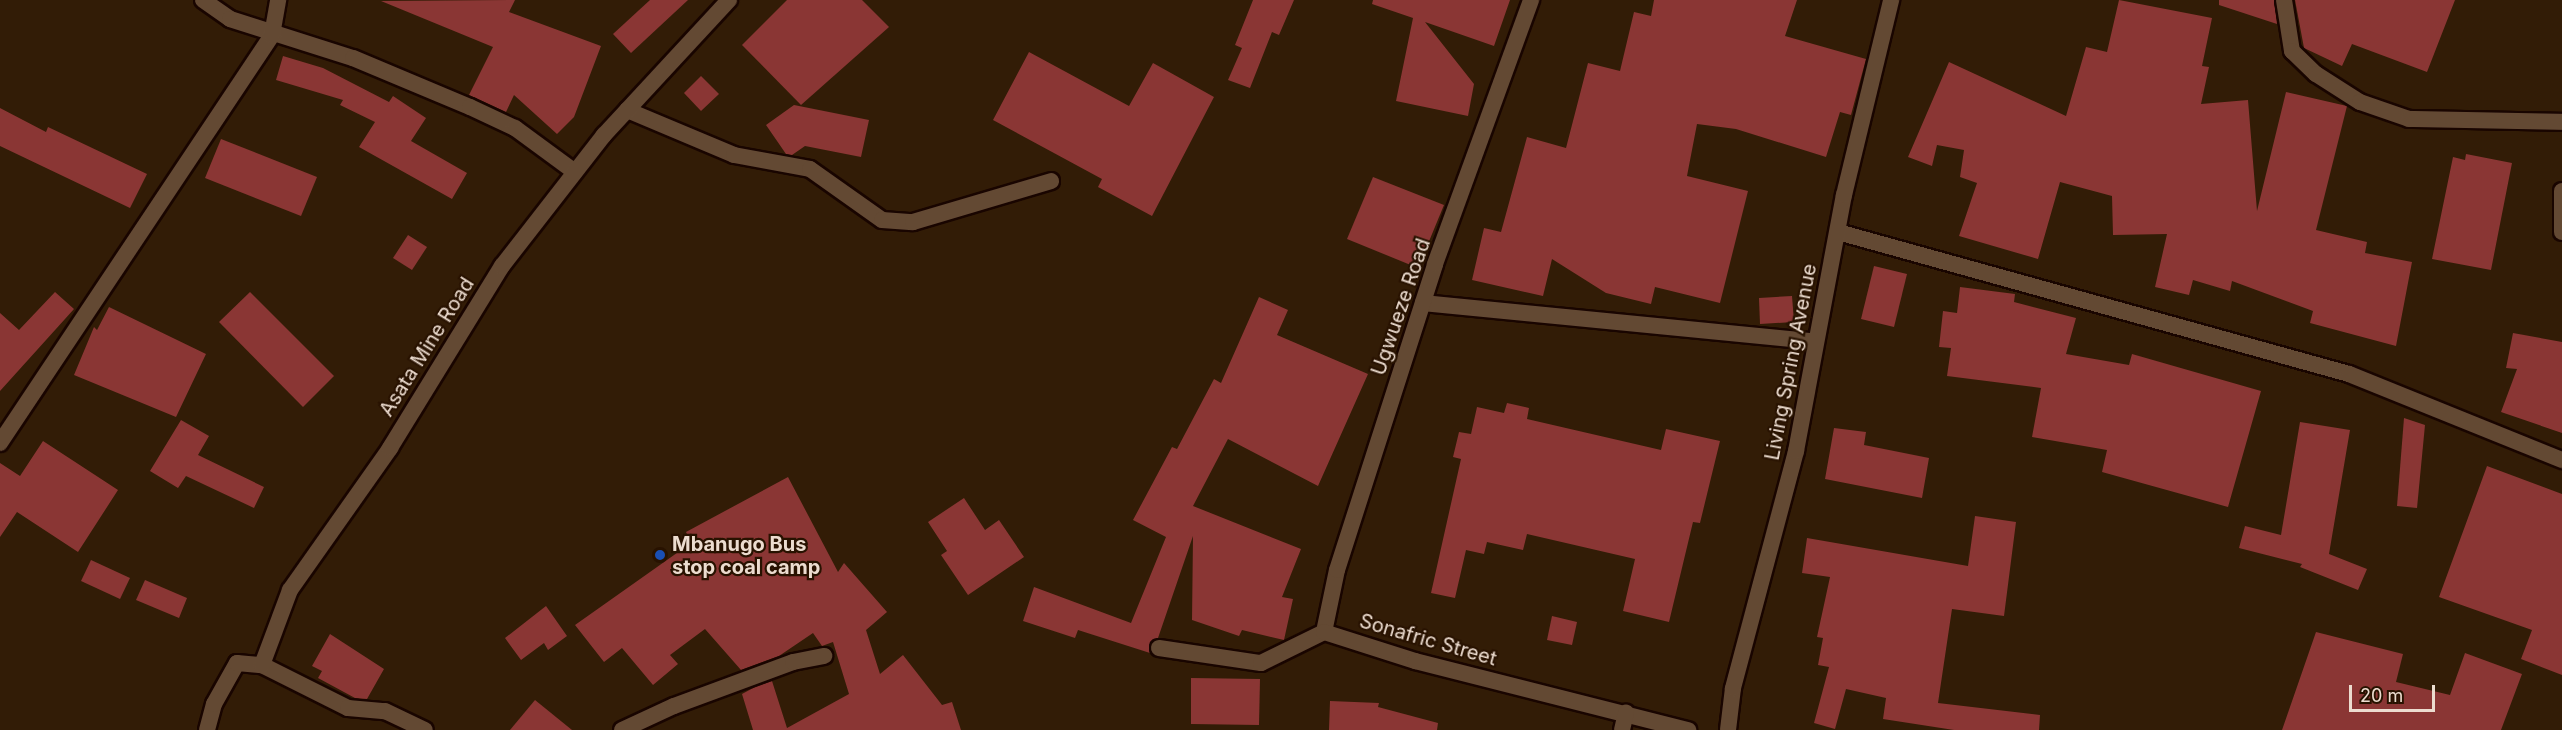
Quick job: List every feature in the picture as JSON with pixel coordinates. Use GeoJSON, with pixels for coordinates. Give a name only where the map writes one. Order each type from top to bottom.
{"type":"FeatureCollection","features":[{"type":"Feature","properties":{"kind":"street"},"geometry":{"type":"LineString","coordinates":[[203,0],[230,19],[272,35],[353,58],[470,107],[515,128],[575,172]]}},
{"type":"Feature","properties":{"kind":"street"},"geometry":{"type":"LineString","coordinates":[[0,443],[272,35],[278,0]]}},
{"type":"Feature","properties":{"kind":"street","name":"Asata Mine Road"},"geometry":{"type":"LineString","coordinates":[[262,665],[290,590],[390,448],[502,266],[575,172],[627,110],[729,0]]}},
{"type":"Feature","properties":{"kind":"street","name":"Ugwueze Road"},"geometry":{"type":"LineString","coordinates":[[1324,632],[1337,570],[1423,303],[1531,0]]}},
{"type":"Feature","properties":{"kind":"street","name":"Living Spring Avenue"},"geometry":{"type":"LineString","coordinates":[[1728,730],[1733,688],[1796,451],[1814,342],[1891,0]]}},
{"type":"Feature","properties":{"kind":"street"},"geometry":{"type":"LineString","coordinates":[[2284,0],[2292,51],[2335,87],[2360,102],[2409,119],[2562,122]]}},
{"type":"Feature","properties":{"kind":"street"},"geometry":{"type":"LineString","coordinates":[[627,110],[734,155],[810,170],[882,220],[913,222],[1051,181]]}},
{"type":"Feature","properties":{"kind":"street"},"geometry":{"type":"LineString","coordinates":[[2562,191],[2562,232]]}},
{"type":"Feature","properties":{"kind":"street"},"geometry":{"type":"LineString","coordinates":[[1838,232],[2349,374],[2562,460]]}},
{"type":"Feature","properties":{"kind":"street"},"geometry":{"type":"LineString","coordinates":[[1423,303],[1814,342]]}},
{"type":"Feature","properties":{"kind":"street"},"geometry":{"type":"LineString","coordinates":[[1159,648],[1261,663],[1324,632]]}},
{"type":"Feature","properties":{"kind":"street","name":"Sonafric Street"},"geometry":{"type":"LineString","coordinates":[[1324,632],[1415,661],[1626,712],[1688,730]]}},
{"type":"Feature","properties":{"kind":"street"},"geometry":{"type":"LineString","coordinates":[[622,730],[674,706],[783,666],[824,656]]}},
{"type":"Feature","properties":{"kind":"street"},"geometry":{"type":"LineString","coordinates":[[207,730],[214,704],[237,663],[262,665],[348,708],[385,711],[425,730]]}},
{"type":"Feature","properties":{"kind":"street"},"geometry":{"type":"LineString","coordinates":[[1622,730],[1626,712]]}},
{"type":"Feature","properties":{"kind":"building"},"geometry":{"type":"Polygon","coordinates":[[[515,0],[509,12],[601,46],[574,117],[557,134],[514,95],[506,112],[469,95],[493,47],[381,1],[515,0]]]}},
{"type":"Feature","properties":{"kind":"building"},"geometry":{"type":"Polygon","coordinates":[[[650,0],[688,0],[631,53],[613,34],[650,0]]]}},
{"type":"Feature","properties":{"kind":"building"},"geometry":{"type":"Polygon","coordinates":[[[787,0],[862,0],[889,27],[801,105],[742,45],[787,0]]]}},
{"type":"Feature","properties":{"kind":"building"},"geometry":{"type":"Polygon","coordinates":[[[1253,0],[1294,0],[1279,35],[1272,32],[1250,88],[1228,80],[1242,48],[1235,45],[1253,0]]]}},
{"type":"Feature","properties":{"kind":"building"},"geometry":{"type":"Polygon","coordinates":[[[1373,0],[1510,0],[1494,46],[1425,22],[1474,84],[1468,116],[1396,101],[1413,18],[1372,4],[1373,0]]]}},
{"type":"Feature","properties":{"kind":"building"},"geometry":{"type":"Polygon","coordinates":[[[1654,0],[1797,0],[1785,36],[1866,59],[1851,115],[1840,112],[1826,157],[1736,129],[1697,124],[1687,176],[1748,191],[1720,303],[1655,287],[1651,304],[1606,293],[1552,259],[1543,296],[1472,280],[1484,228],[1501,232],[1527,137],[1566,148],[1588,63],[1620,71],[1634,12],[1651,16],[1654,0]]]}},
{"type":"Feature","properties":{"kind":"building"},"geometry":{"type":"Polygon","coordinates":[[[2119,0],[2212,18],[2202,66],[2209,67],[2201,104],[2248,100],[2257,211],[2286,92],[2347,106],[2316,230],[2367,242],[2365,253],[2412,262],[2396,346],[2310,323],[2313,311],[2232,281],[2230,291],[2193,280],[2189,295],[2155,287],[2167,234],[2113,235],[2112,196],[2060,182],[2038,259],[1959,236],[1977,183],[1960,177],[1964,150],[1937,145],[1932,166],[1908,157],[1949,62],[2066,116],[2086,47],[2107,52],[2119,0]]]}},
{"type":"Feature","properties":{"kind":"building"},"geometry":{"type":"Polygon","coordinates":[[[2219,0],[2274,0],[2277,24],[2219,5],[2219,0]]]}},
{"type":"Feature","properties":{"kind":"building"},"geometry":{"type":"Polygon","coordinates":[[[2295,0],[2455,0],[2427,72],[2352,44],[2342,66],[2304,48],[2295,0]]]}},
{"type":"Feature","properties":{"kind":"building"},"geometry":{"type":"Polygon","coordinates":[[[1029,52],[1129,106],[1153,63],[1214,97],[1152,216],[1098,187],[1102,179],[993,120],[1029,52]]]}},
{"type":"Feature","properties":{"kind":"building"},"geometry":{"type":"Polygon","coordinates":[[[283,56],[323,68],[389,102],[393,96],[426,118],[411,141],[467,173],[452,199],[359,147],[375,122],[340,105],[343,100],[276,80],[283,56]]]}},
{"type":"Feature","properties":{"kind":"building"},"geometry":{"type":"Polygon","coordinates":[[[701,76],[719,94],[701,111],[684,93],[701,76]]]}},
{"type":"Feature","properties":{"kind":"building"},"geometry":{"type":"Polygon","coordinates":[[[794,105],[869,120],[861,157],[805,146],[792,155],[786,154],[766,125],[794,105]]]}},
{"type":"Feature","properties":{"kind":"building"},"geometry":{"type":"Polygon","coordinates":[[[0,108],[46,132],[48,127],[147,174],[130,208],[0,146],[0,108]]]}},
{"type":"Feature","properties":{"kind":"building"},"geometry":{"type":"Polygon","coordinates":[[[221,139],[317,177],[301,216],[205,178],[221,139]]]}},
{"type":"Feature","properties":{"kind":"building"},"geometry":{"type":"Polygon","coordinates":[[[2466,154],[2512,163],[2491,270],[2432,259],[2453,157],[2465,160],[2466,154]]]}},
{"type":"Feature","properties":{"kind":"building"},"geometry":{"type":"Polygon","coordinates":[[[1373,177],[1444,205],[1418,268],[1347,239],[1373,177]]]}},
{"type":"Feature","properties":{"kind":"building"},"geometry":{"type":"Polygon","coordinates":[[[408,235],[427,247],[412,270],[393,258],[408,235]]]}},
{"type":"Feature","properties":{"kind":"building"},"geometry":{"type":"Polygon","coordinates":[[[1874,266],[1907,274],[1894,327],[1861,319],[1874,266]]]}},
{"type":"Feature","properties":{"kind":"building"},"geometry":{"type":"Polygon","coordinates":[[[1960,287],[2015,294],[2014,302],[2076,318],[2066,354],[2129,365],[2132,354],[2261,391],[2228,507],[2102,472],[2107,450],[2032,437],[2041,388],[1947,376],[1951,348],[1939,347],[1943,311],[1957,313],[1960,287]]]}},
{"type":"Feature","properties":{"kind":"building"},"geometry":{"type":"Polygon","coordinates":[[[55,292],[74,309],[0,391],[0,313],[19,330],[55,292]]]}},
{"type":"Feature","properties":{"kind":"building"},"geometry":{"type":"Polygon","coordinates":[[[250,292],[334,376],[303,407],[219,322],[250,292]]]}},
{"type":"Feature","properties":{"kind":"building"},"geometry":{"type":"Polygon","coordinates":[[[1792,296],[1794,322],[1760,324],[1759,298],[1792,296]]]}},
{"type":"Feature","properties":{"kind":"building"},"geometry":{"type":"Polygon","coordinates":[[[1259,297],[1288,310],[1277,335],[1368,374],[1318,486],[1228,439],[1193,506],[1301,549],[1282,597],[1293,599],[1284,640],[1242,630],[1239,636],[1192,620],[1193,536],[1158,638],[1149,646],[1150,653],[1078,630],[1075,638],[1023,621],[1034,587],[1131,623],[1166,537],[1133,520],[1172,447],[1177,449],[1214,379],[1221,383],[1259,297]]]}},
{"type":"Feature","properties":{"kind":"building"},"geometry":{"type":"Polygon","coordinates":[[[109,307],[206,354],[176,417],[74,375],[94,327],[97,330],[109,307]]]}},
{"type":"Feature","properties":{"kind":"building"},"geometry":{"type":"Polygon","coordinates":[[[2513,333],[2562,342],[2562,433],[2501,412],[2517,369],[2506,368],[2513,333]]]}},
{"type":"Feature","properties":{"kind":"building"},"geometry":{"type":"Polygon","coordinates":[[[1507,403],[1529,408],[1527,419],[1661,450],[1666,429],[1720,441],[1700,523],[1693,522],[1669,622],[1623,611],[1635,559],[1527,534],[1523,550],[1487,542],[1484,554],[1466,550],[1455,598],[1431,593],[1461,459],[1453,457],[1459,432],[1471,434],[1477,407],[1504,413],[1507,403]]]}},
{"type":"Feature","properties":{"kind":"building"},"geometry":{"type":"Polygon","coordinates":[[[2404,418],[2425,425],[2417,508],[2397,506],[2404,418]]]}},
{"type":"Feature","properties":{"kind":"building"},"geometry":{"type":"Polygon","coordinates":[[[181,420],[209,436],[198,455],[264,487],[254,508],[186,476],[178,488],[150,471],[181,420]]]}},
{"type":"Feature","properties":{"kind":"building"},"geometry":{"type":"Polygon","coordinates":[[[2300,422],[2350,430],[2329,554],[2367,569],[2358,590],[2300,567],[2302,564],[2239,548],[2245,526],[2281,535],[2300,422]]]}},
{"type":"Feature","properties":{"kind":"building"},"geometry":{"type":"Polygon","coordinates":[[[1834,428],[1866,432],[1864,445],[1929,458],[1922,498],[1825,479],[1834,428]]]}},
{"type":"Feature","properties":{"kind":"building"},"geometry":{"type":"Polygon","coordinates":[[[43,441],[118,490],[78,552],[17,512],[0,537],[0,463],[20,476],[43,441]]]}},
{"type":"Feature","properties":{"kind":"building"},"geometry":{"type":"Polygon","coordinates":[[[2487,466],[2562,494],[2562,675],[2521,659],[2532,630],[2439,597],[2487,466]]]}},
{"type":"Feature","properties":{"kind":"building"},"geometry":{"type":"Polygon","coordinates":[[[788,477],[838,572],[844,563],[887,612],[866,630],[880,674],[903,655],[942,705],[952,702],[961,730],[753,730],[742,694],[755,687],[772,681],[787,728],[849,694],[833,642],[822,646],[813,633],[779,656],[741,670],[705,629],[670,655],[678,664],[653,685],[622,648],[604,662],[575,625],[691,543],[686,532],[788,477]]]}},
{"type":"Feature","properties":{"kind":"building"},"geometry":{"type":"Polygon","coordinates":[[[964,498],[985,530],[999,520],[1024,557],[968,595],[941,555],[947,551],[928,522],[964,498]]]}},
{"type":"Feature","properties":{"kind":"building"},"geometry":{"type":"Polygon","coordinates":[[[1975,516],[2016,522],[2004,616],[1952,609],[1938,703],[2040,715],[2039,730],[1954,730],[1883,719],[1886,698],[1846,689],[1835,729],[1814,723],[1829,667],[1818,665],[1823,638],[1817,637],[1830,577],[1802,573],[1807,538],[1968,566],[1975,516]]]}},
{"type":"Feature","properties":{"kind":"building"},"geometry":{"type":"Polygon","coordinates":[[[91,560],[130,578],[120,599],[81,581],[91,560]]]}},
{"type":"Feature","properties":{"kind":"building"},"geometry":{"type":"Polygon","coordinates":[[[145,580],[187,598],[179,618],[136,600],[145,580]]]}},
{"type":"Feature","properties":{"kind":"building"},"geometry":{"type":"Polygon","coordinates":[[[546,606],[567,636],[548,650],[544,643],[521,660],[505,638],[546,606]]]}},
{"type":"Feature","properties":{"kind":"building"},"geometry":{"type":"Polygon","coordinates":[[[1552,616],[1577,622],[1572,645],[1547,640],[1552,616]]]}},
{"type":"Feature","properties":{"kind":"building"},"geometry":{"type":"Polygon","coordinates":[[[2316,632],[2403,654],[2396,682],[2450,695],[2465,653],[2522,674],[2501,730],[2282,730],[2316,632]]]}},
{"type":"Feature","properties":{"kind":"building"},"geometry":{"type":"Polygon","coordinates":[[[330,634],[384,669],[367,699],[355,698],[318,678],[322,671],[312,666],[330,634]]]}},
{"type":"Feature","properties":{"kind":"building"},"geometry":{"type":"Polygon","coordinates":[[[1191,678],[1260,679],[1259,725],[1191,724],[1191,678]]]}},
{"type":"Feature","properties":{"kind":"building"},"geometry":{"type":"Polygon","coordinates":[[[535,700],[572,730],[510,730],[535,700]]]}},
{"type":"Feature","properties":{"kind":"building"},"geometry":{"type":"Polygon","coordinates":[[[1330,701],[1379,703],[1378,707],[1438,723],[1437,730],[1329,730],[1330,701]]]}},
{"type":"Feature","properties":{"kind":"place","name":"Mbanugo Bus stop coal camp"},"geometry":{"type":"Point","coordinates":[660,555]}}]}
